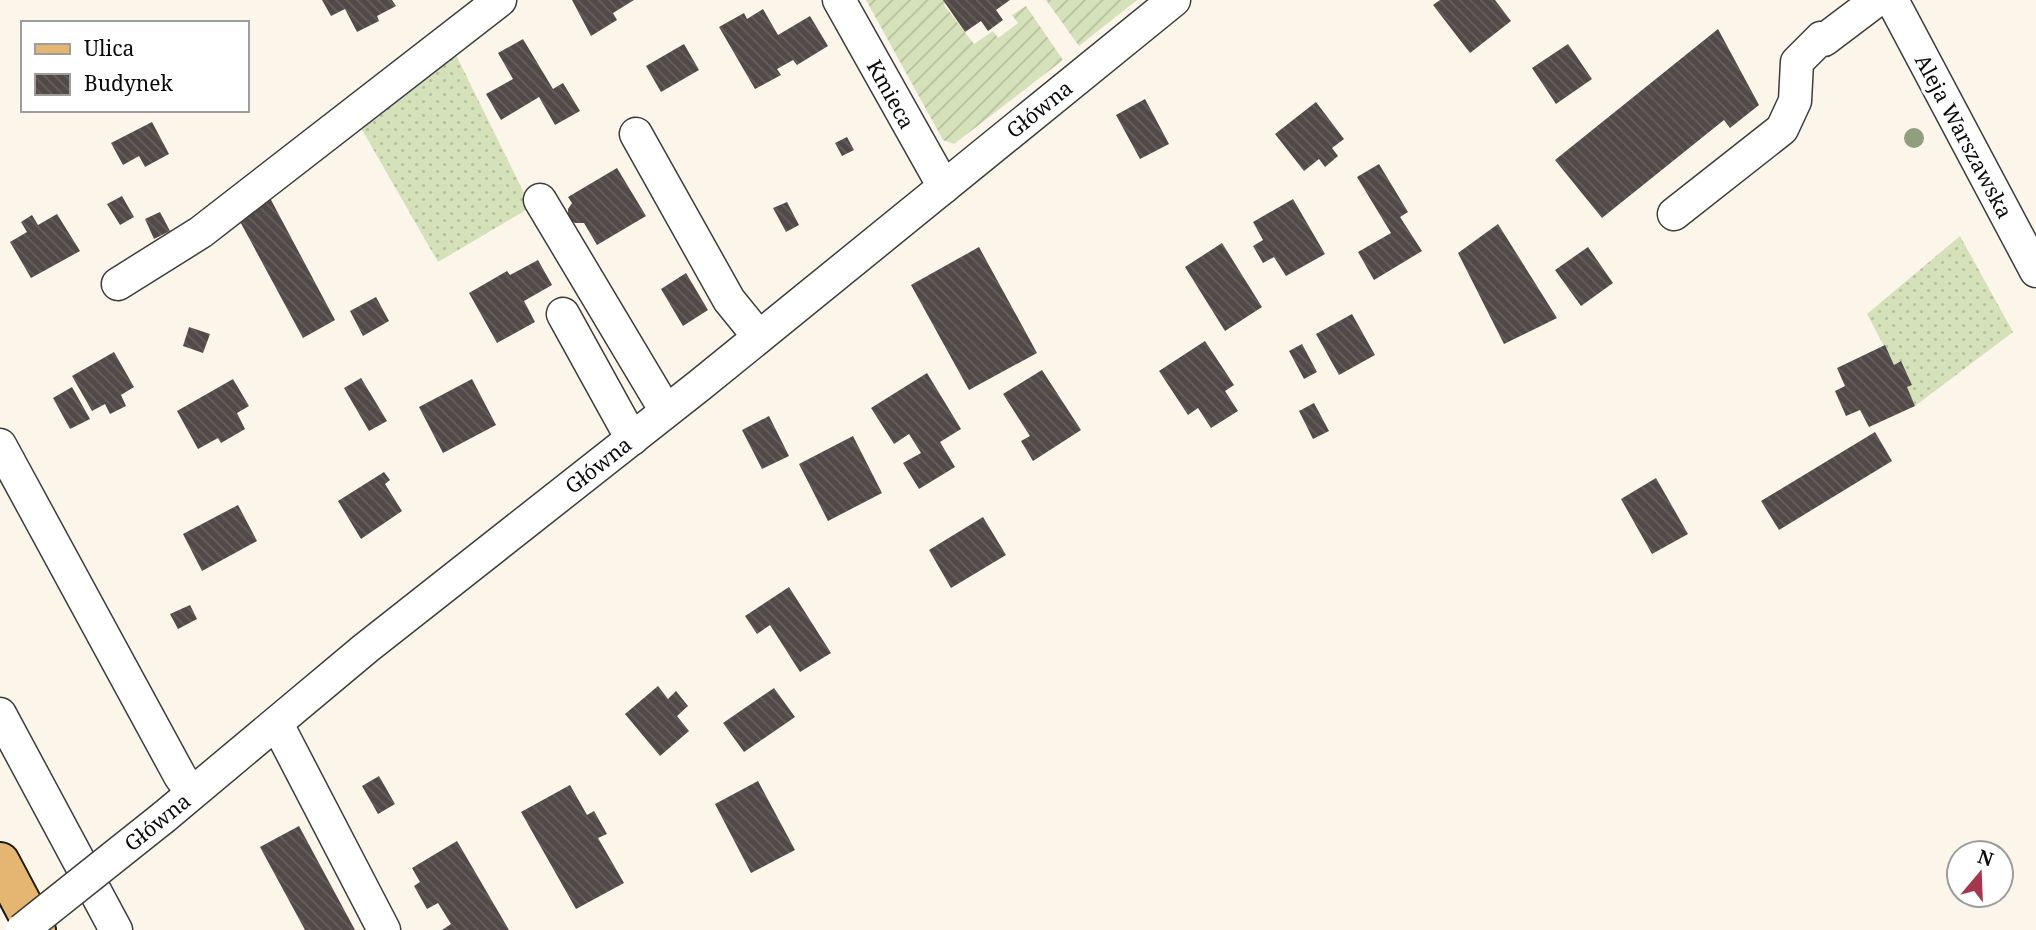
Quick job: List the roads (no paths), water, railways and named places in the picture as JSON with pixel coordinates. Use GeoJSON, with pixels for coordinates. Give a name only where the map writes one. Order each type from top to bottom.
{"type":"FeatureCollection","features":[{"type":"Feature","properties":{"kind":"main road"},"geometry":{"type":"LineString","coordinates":[[0,862],[36,930]]}},
{"type":"Feature","properties":{"kind":"street"},"geometry":{"type":"LineString","coordinates":[[118,284],[201,232],[500,0]]}},
{"type":"Feature","properties":{"kind":"street","name":"Kmieca"},"geometry":{"type":"LineString","coordinates":[[839,0],[944,187]]}},
{"type":"Feature","properties":{"kind":"street","name":"Główna"},"geometry":{"type":"LineString","coordinates":[[22,930],[164,817],[366,648],[632,439],[1174,0]]}},
{"type":"Feature","properties":{"kind":"street"},"geometry":{"type":"LineString","coordinates":[[1674,215],[1783,129],[1795,100],[1797,62],[1821,38],[1824,40],[1877,0]]}},
{"type":"Feature","properties":{"kind":"street","name":"Aleja Warszawska"},"geometry":{"type":"LineString","coordinates":[[1892,0],[2036,271]]}},
{"type":"Feature","properties":{"kind":"street"},"geometry":{"type":"LineString","coordinates":[[636,134],[729,300],[759,337]]}},
{"type":"Feature","properties":{"kind":"street"},"geometry":{"type":"LineString","coordinates":[[540,200],[666,411]]}},
{"type":"Feature","properties":{"kind":"street"},"geometry":{"type":"LineString","coordinates":[[563,314],[632,439]]}},
{"type":"Feature","properties":{"kind":"street"},"geometry":{"type":"LineString","coordinates":[[0,445],[180,776],[192,793]]}},
{"type":"Feature","properties":{"kind":"street"},"geometry":{"type":"LineString","coordinates":[[0,714],[116,930]]}},
{"type":"Feature","properties":{"kind":"street"},"geometry":{"type":"LineString","coordinates":[[277,724],[384,930]]}}]}
